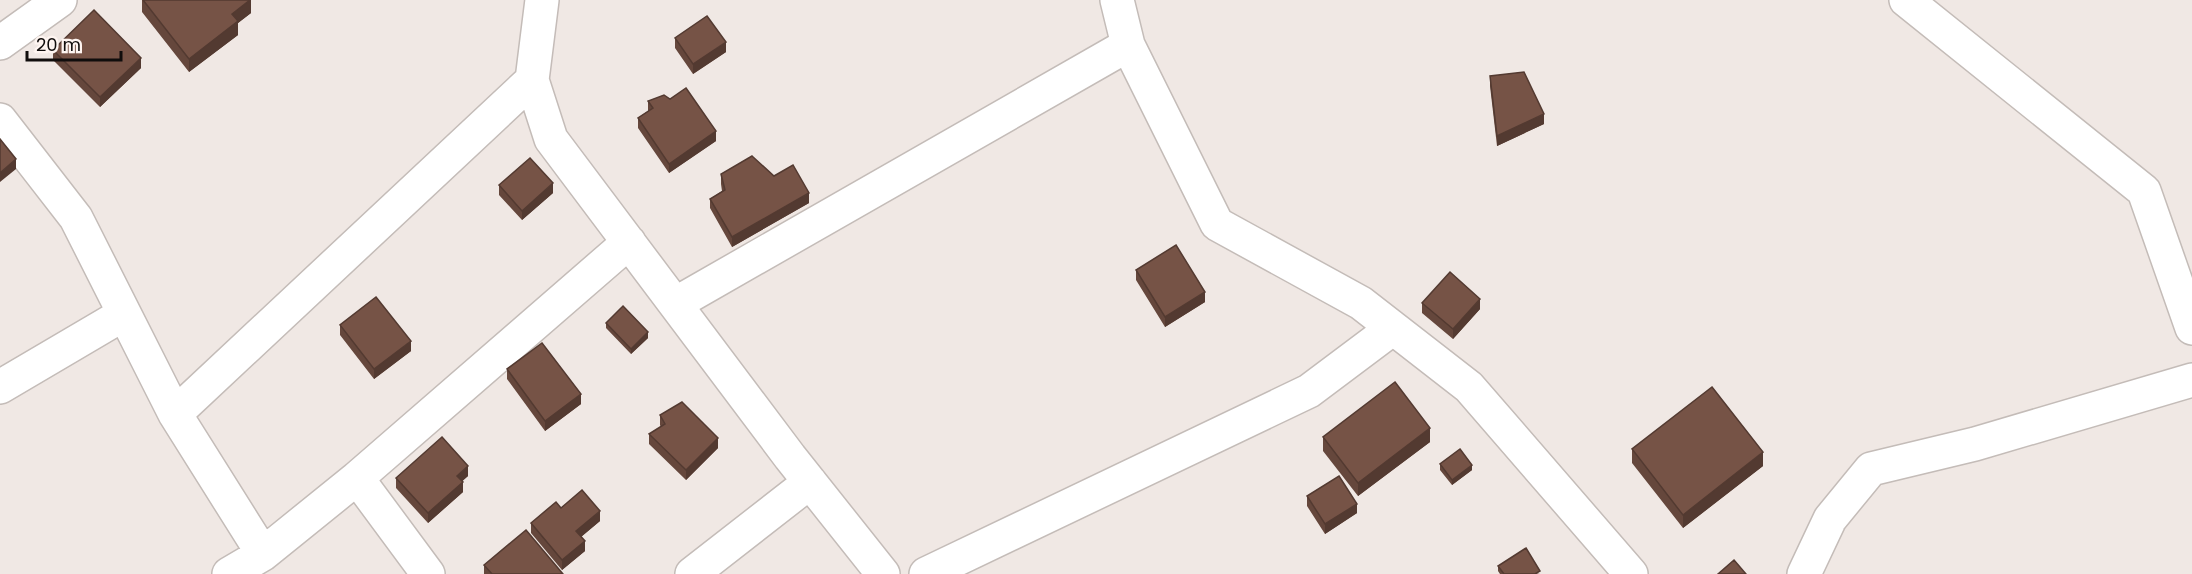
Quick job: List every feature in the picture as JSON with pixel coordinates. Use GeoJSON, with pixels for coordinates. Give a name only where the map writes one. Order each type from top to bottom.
{"type":"FeatureCollection","features":[{"type":"Feature","properties":{"kind":"street"},"geometry":{"type":"LineString","coordinates":[[0,43],[60,0]]}},
{"type":"Feature","properties":{"kind":"street"},"geometry":{"type":"LineString","coordinates":[[542,0],[532,80],[551,139],[810,482],[883,574]]}},
{"type":"Feature","properties":{"kind":"street"},"geometry":{"type":"LineString","coordinates":[[1117,0],[1128,45],[1217,224],[1361,303],[1468,387],[1631,574]]}},
{"type":"Feature","properties":{"kind":"street"},"geometry":{"type":"LineString","coordinates":[[1906,0],[2144,191],[2192,328]]}},
{"type":"Feature","properties":{"kind":"street"},"geometry":{"type":"LineString","coordinates":[[675,304],[1128,45]]}},
{"type":"Feature","properties":{"kind":"street"},"geometry":{"type":"LineString","coordinates":[[175,414],[532,80]]}},
{"type":"Feature","properties":{"kind":"street"},"geometry":{"type":"LineString","coordinates":[[0,120],[76,218],[175,414],[263,554]]}},
{"type":"Feature","properties":{"kind":"street"},"geometry":{"type":"LineString","coordinates":[[229,574],[263,554],[357,478],[628,242]]}},
{"type":"Feature","properties":{"kind":"street"},"geometry":{"type":"LineString","coordinates":[[0,387],[124,314]]}},
{"type":"Feature","properties":{"kind":"street"},"geometry":{"type":"LineString","coordinates":[[926,574],[1310,392],[1393,328]]}},
{"type":"Feature","properties":{"kind":"street"},"geometry":{"type":"LineString","coordinates":[[1804,574],[1830,519],[1871,469],[1975,444],[2192,380]]}},
{"type":"Feature","properties":{"kind":"street"},"geometry":{"type":"LineString","coordinates":[[357,478],[428,574]]}},
{"type":"Feature","properties":{"kind":"street"},"geometry":{"type":"LineString","coordinates":[[692,574],[810,482]]}},
{"type":"Feature","properties":{"kind":"building"},"geometry":{"type":"Polygon","coordinates":[[[143,0],[250,0],[232,14],[238,21],[189,59],[143,0]]]}},
{"type":"Feature","properties":{"kind":"building"},"geometry":{"type":"Polygon","coordinates":[[[94,10],[141,58],[100,97],[53,50],[94,10]]]}},
{"type":"Feature","properties":{"kind":"building"},"geometry":{"type":"Polygon","coordinates":[[[707,16],[726,42],[693,64],[675,38],[707,16]]]}},
{"type":"Feature","properties":{"kind":"building"},"geometry":{"type":"Polygon","coordinates":[[[1524,72],[1544,114],[1497,136],[1490,76],[1524,72]]]}},
{"type":"Feature","properties":{"kind":"building"},"geometry":{"type":"Polygon","coordinates":[[[686,88],[716,131],[669,164],[638,118],[653,108],[648,101],[664,95],[670,99],[686,88]]]}},
{"type":"Feature","properties":{"kind":"building"},"geometry":{"type":"Polygon","coordinates":[[[0,139],[16,159],[0,173],[0,139]]]}},
{"type":"Feature","properties":{"kind":"building"},"geometry":{"type":"Polygon","coordinates":[[[752,156],[774,176],[793,165],[809,193],[732,237],[710,199],[725,190],[721,174],[752,156]]]}},
{"type":"Feature","properties":{"kind":"building"},"geometry":{"type":"Polygon","coordinates":[[[530,158],[553,183],[522,211],[499,185],[530,158]]]}},
{"type":"Feature","properties":{"kind":"building"},"geometry":{"type":"Polygon","coordinates":[[[1176,245],[1205,292],[1165,317],[1136,270],[1176,245]]]}},
{"type":"Feature","properties":{"kind":"building"},"geometry":{"type":"Polygon","coordinates":[[[1450,272],[1480,299],[1453,329],[1422,303],[1450,272]]]}},
{"type":"Feature","properties":{"kind":"building"},"geometry":{"type":"Polygon","coordinates":[[[376,297],[411,341],[374,369],[340,325],[376,297]]]}},
{"type":"Feature","properties":{"kind":"building"},"geometry":{"type":"Polygon","coordinates":[[[623,306],[648,332],[631,349],[606,323],[623,306]]]}},
{"type":"Feature","properties":{"kind":"building"},"geometry":{"type":"Polygon","coordinates":[[[542,343],[581,394],[545,421],[507,369],[542,343]]]}},
{"type":"Feature","properties":{"kind":"building"},"geometry":{"type":"Polygon","coordinates":[[[1395,382],[1430,428],[1358,483],[1323,437],[1395,382]]]}},
{"type":"Feature","properties":{"kind":"building"},"geometry":{"type":"Polygon","coordinates":[[[1712,387],[1763,452],[1683,515],[1632,449],[1712,387]]]}},
{"type":"Feature","properties":{"kind":"building"},"geometry":{"type":"Polygon","coordinates":[[[682,402],[718,438],[686,470],[649,434],[665,424],[660,415],[682,402]]]}},
{"type":"Feature","properties":{"kind":"building"},"geometry":{"type":"Polygon","coordinates":[[[442,437],[468,466],[457,476],[463,482],[428,513],[396,478],[442,437]]]}},
{"type":"Feature","properties":{"kind":"building"},"geometry":{"type":"Polygon","coordinates":[[[1460,449],[1472,465],[1452,480],[1440,464],[1460,449]]]}},
{"type":"Feature","properties":{"kind":"building"},"geometry":{"type":"Polygon","coordinates":[[[1339,476],[1357,504],[1325,524],[1307,496],[1339,476]]]}},
{"type":"Feature","properties":{"kind":"building"},"geometry":{"type":"Polygon","coordinates":[[[582,490],[600,511],[576,531],[585,541],[562,560],[531,523],[556,502],[561,508],[582,490]]]}},
{"type":"Feature","properties":{"kind":"building"},"geometry":{"type":"Polygon","coordinates":[[[526,530],[563,574],[492,574],[484,565],[526,530]]]}},
{"type":"Feature","properties":{"kind":"building"},"geometry":{"type":"Polygon","coordinates":[[[1526,548],[1540,571],[1535,574],[1504,574],[1498,566],[1526,548]]]}},
{"type":"Feature","properties":{"kind":"building"},"geometry":{"type":"Polygon","coordinates":[[[1734,560],[1746,574],[1718,574],[1734,560]]]}}]}
